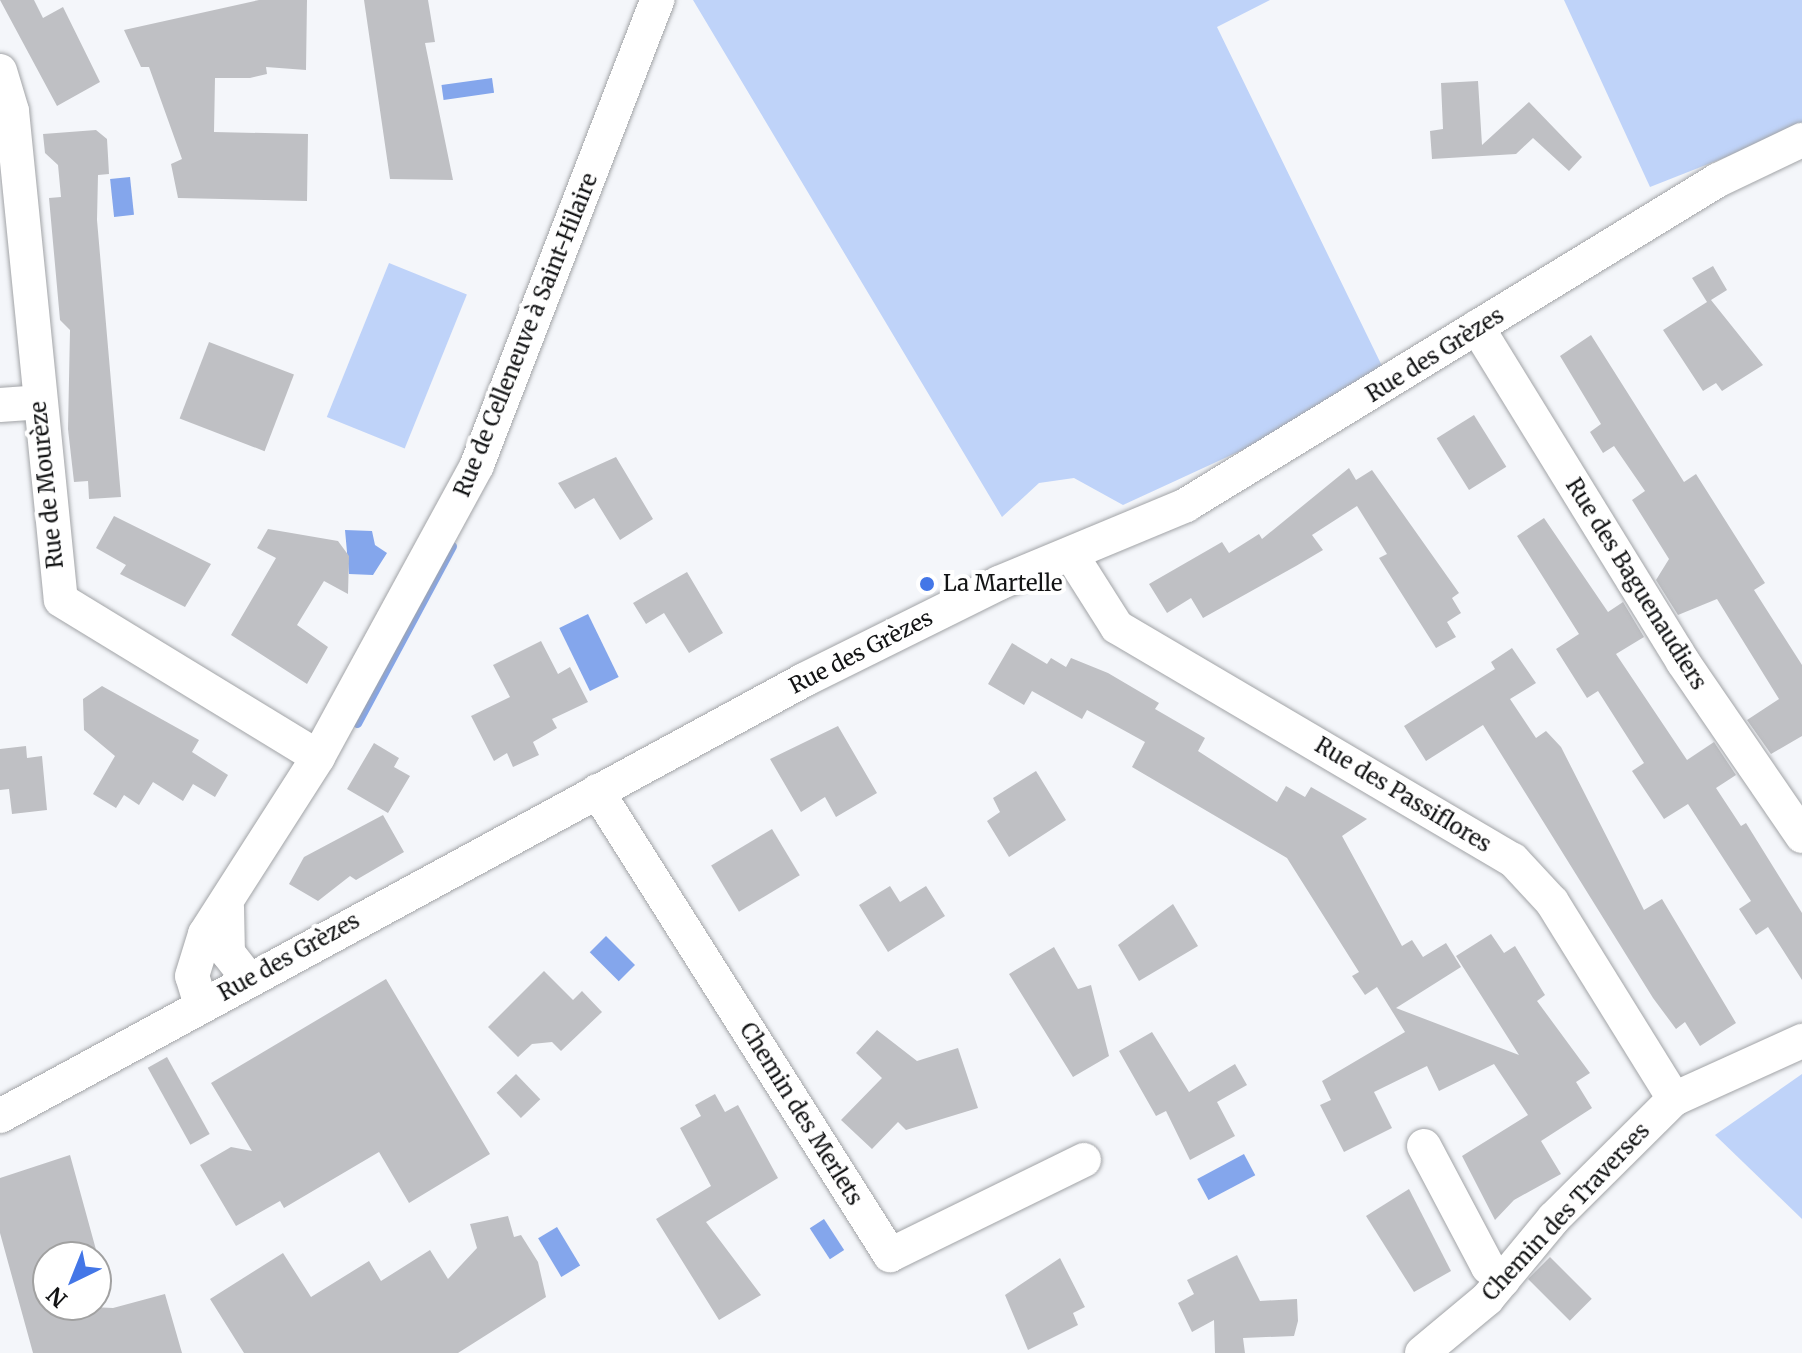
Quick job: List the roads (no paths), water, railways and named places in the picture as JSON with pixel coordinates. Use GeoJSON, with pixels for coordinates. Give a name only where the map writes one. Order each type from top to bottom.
{"type":"FeatureCollection","features":[{"type":"Feature","properties":{"kind":"street","name":"Rue de Celleneuve à Saint-Hilaire"},"geometry":{"type":"LineString","coordinates":[[201,1005],[192,976],[205,934],[227,907],[318,757],[477,465],[657,0]]}},
{"type":"Feature","properties":{"kind":"street","name":"Rue de Mourèze"},"geometry":{"type":"LineString","coordinates":[[0,71],[39,402],[54,568],[66,607],[318,757]]}},
{"type":"Feature","properties":{"kind":"street","name":"Rue des Grèzes"},"geometry":{"type":"LineString","coordinates":[[0,1116],[597,791],[999,583],[1072,556],[1186,505],[1718,180],[1802,140]]}},
{"type":"Feature","properties":{"kind":"street","name":"Rue des Baguenaudiers"},"geometry":{"type":"LineString","coordinates":[[1477,327],[1683,662],[1802,836]]}},
{"type":"Feature","properties":{"kind":"street"},"geometry":{"type":"LineString","coordinates":[[0,405],[39,402]]}},
{"type":"Feature","properties":{"kind":"street","name":"Rue des Passiflores"},"geometry":{"type":"LineString","coordinates":[[1072,556],[1117,627],[1513,860],[1552,902],[1674,1099]]}},
{"type":"Feature","properties":{"kind":"street","name":"Chemin des Merlets"},"geometry":{"type":"LineString","coordinates":[[597,791],[890,1255],[1084,1160]]}},
{"type":"Feature","properties":{"kind":"street"},"geometry":{"type":"LineString","coordinates":[[227,907],[228,953],[249,980]]}},
{"type":"Feature","properties":{"kind":"street","name":"Chemin des Traverses"},"geometry":{"type":"LineString","coordinates":[[1422,1353],[1503,1280],[1674,1099],[1802,1041]]}},
{"type":"Feature","properties":{"kind":"street"},"geometry":{"type":"LineString","coordinates":[[1424,1146],[1488,1267],[1503,1280]]}},
{"type":"Feature","properties":{"kind":"water"},"geometry":{"type":"Polygon","coordinates":[[[492,78],[494,93],[444,100],[441,85],[492,78]]]}},
{"type":"Feature","properties":{"kind":"water"},"geometry":{"type":"Polygon","coordinates":[[[130,177],[134,215],[114,217],[110,179],[130,177]]]}},
{"type":"Feature","properties":{"kind":"water"},"geometry":{"type":"Polygon","coordinates":[[[345,530],[372,531],[375,545],[387,553],[373,575],[349,574],[345,530]]]}},
{"type":"Feature","properties":{"kind":"water"},"geometry":{"type":"Polygon","coordinates":[[[588,614],[619,677],[590,691],[559,628],[588,614]]]}},
{"type":"Feature","properties":{"kind":"water"},"geometry":{"type":"Polygon","coordinates":[[[606,936],[635,965],[619,981],[590,952],[606,936]]]}},
{"type":"Feature","properties":{"kind":"water"},"geometry":{"type":"Polygon","coordinates":[[[1244,1154],[1255,1175],[1208,1200],[1197,1179],[1244,1154]]]}},
{"type":"Feature","properties":{"kind":"water"},"geometry":{"type":"Polygon","coordinates":[[[824,1219],[844,1250],[830,1259],[810,1228],[824,1219]]]}},
{"type":"Feature","properties":{"kind":"water"},"geometry":{"type":"Polygon","coordinates":[[[557,1227],[580,1266],[561,1277],[538,1238],[557,1227]]]}},
{"type":"Feature","properties":{"kind":"waterway"},"geometry":{"type":"LineString","coordinates":[[357,723],[452,546]]}},
{"type":"Feature","properties":{"kind":"place","name":"La Martelle"},"geometry":{"type":"Point","coordinates":[927,584]}}]}
